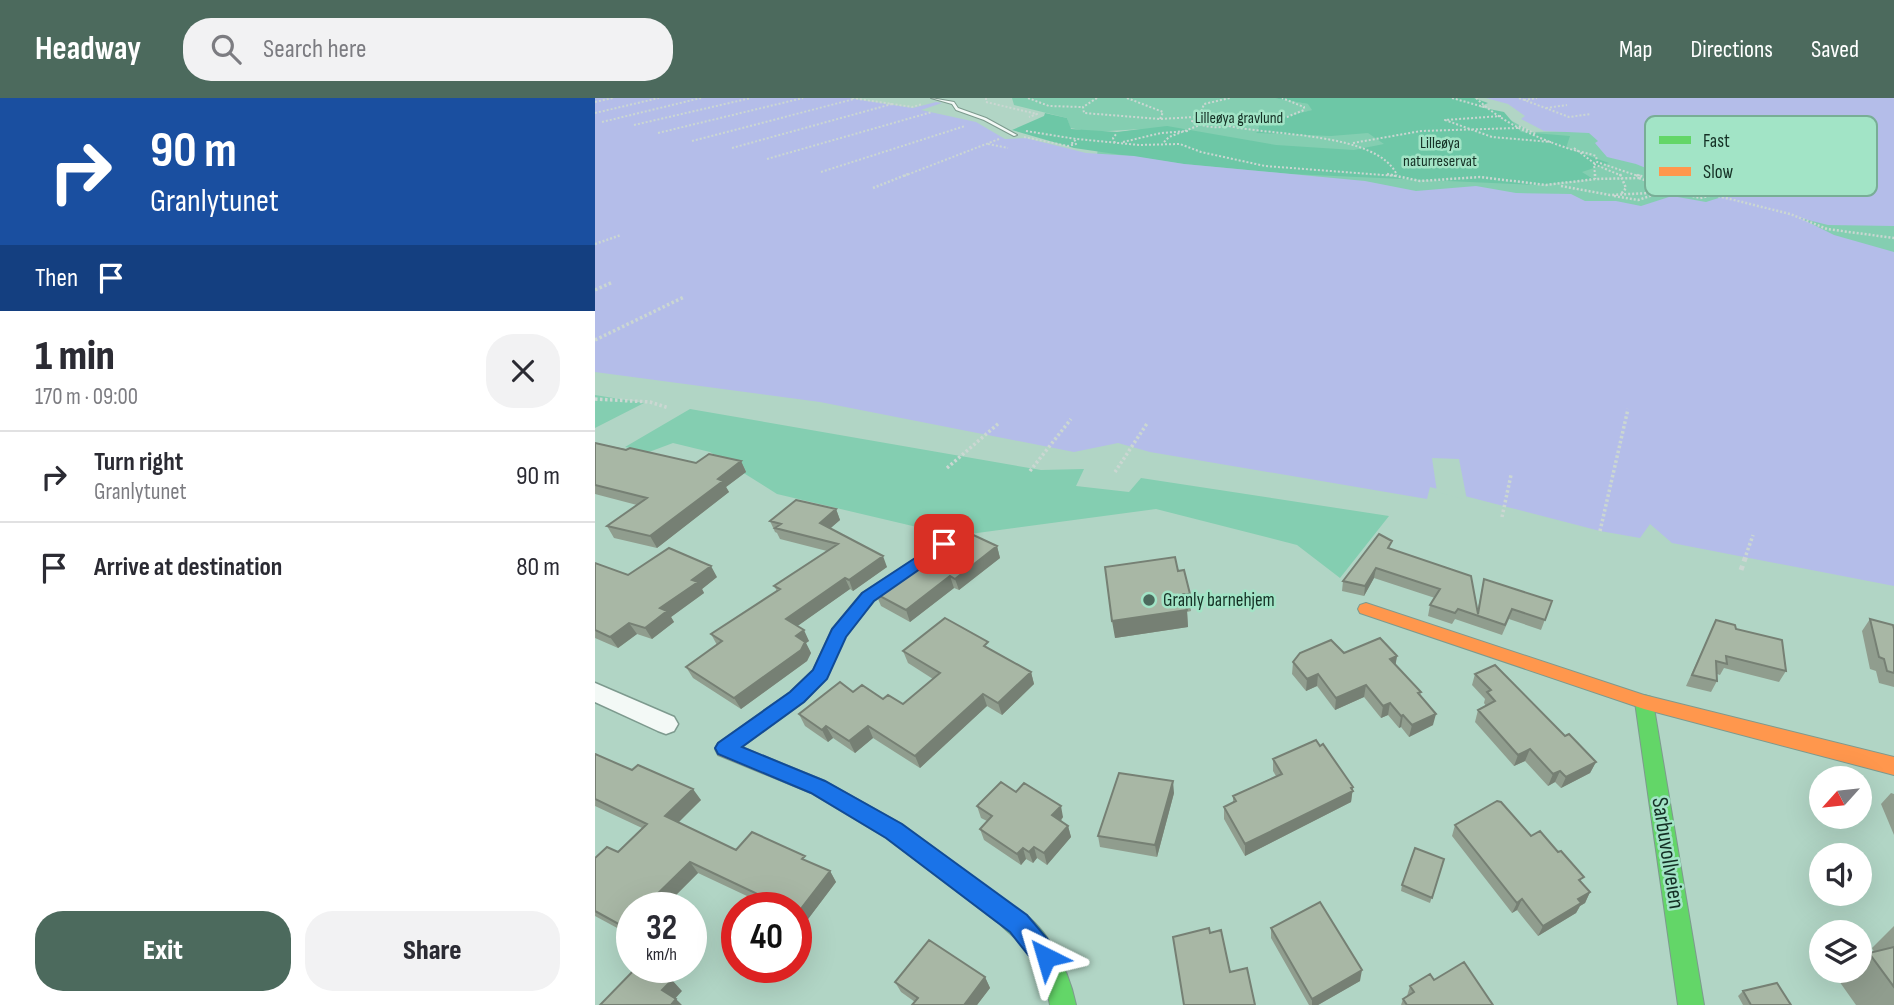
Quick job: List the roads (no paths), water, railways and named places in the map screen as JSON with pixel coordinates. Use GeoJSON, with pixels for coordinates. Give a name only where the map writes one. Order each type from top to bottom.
{"type":"FeatureCollection","features":[{"type":"Feature","properties":{"kind":"street"},"geometry":{"type":"LineString","coordinates":[[944,544],[868,597],[838,634],[820,674],[797,697],[725,748],[818,787],[894,831],[1018,924],[1046,957],[1063,1005]]}},
{"type":"Feature","properties":{"kind":"street"},"geometry":{"type":"LineString","coordinates":[[1366,610],[1644,702],[1894,766]]}},
{"type":"Feature","properties":{"kind":"street"},"geometry":{"type":"LineString","coordinates":[[595,692],[666,724]]}},
{"type":"Feature","properties":{"kind":"street","name":"Sarbuvollveien"},"geometry":{"type":"LineString","coordinates":[[1644,702],[1691,1005]]}},
{"type":"Feature","properties":{"kind":"lane"},"geometry":{"type":"LineString","coordinates":[[933,98],[953,103],[957,109],[985,119],[1015,135]]}},
{"type":"Feature","properties":{"kind":"water"},"geometry":{"type":"Polygon","coordinates":[[[595,98],[849,98],[913,108],[936,102],[942,103],[921,110],[976,122],[1005,139],[1026,138],[1086,153],[1365,181],[1416,191],[1476,186],[1516,193],[1571,194],[1585,201],[1616,201],[1641,206],[1672,196],[1706,202],[1725,196],[1877,196],[1877,116],[1645,116],[1645,168],[1607,157],[1595,143],[1598,141],[1589,133],[1544,131],[1521,119],[1525,116],[1508,104],[1486,98],[1894,98],[1894,226],[1828,225],[1800,218],[1834,235],[1894,252],[1894,586],[1672,543],[1650,524],[1640,538],[1600,531],[1430,487],[1427,499],[1150,452],[1118,443],[1074,452],[820,402],[595,372],[595,98]]]}},
{"type":"Feature","properties":{"kind":"place","name":"Granly barnehjem"},"geometry":{"type":"Point","coordinates":[1149,600]}},
{"type":"Feature","properties":{"kind":"park label","name":"Lilleøya gravlund"},"geometry":{"type":"Point","coordinates":[1239,118]}},
{"type":"Feature","properties":{"kind":"park label","name":"Lilleøya naturreservat"},"geometry":{"type":"Point","coordinates":[1440,152]}}]}
